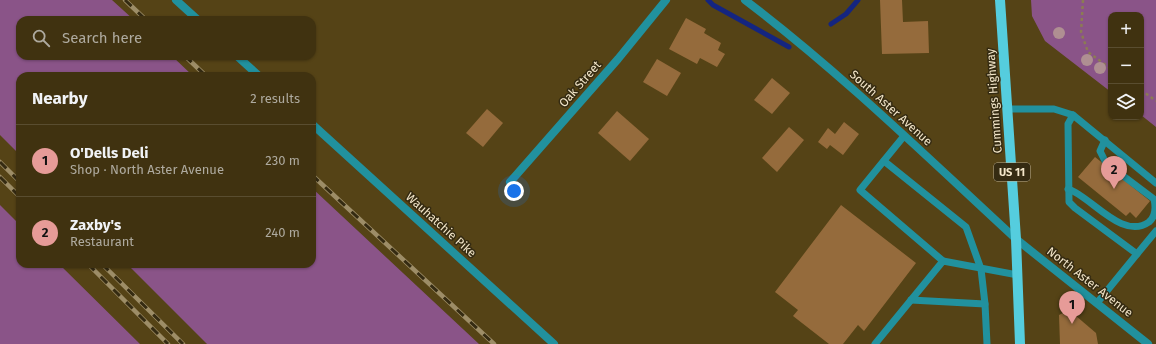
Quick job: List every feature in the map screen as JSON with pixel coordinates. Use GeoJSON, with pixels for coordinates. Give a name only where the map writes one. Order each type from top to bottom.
{"type":"FeatureCollection","features":[{"type":"Feature","properties":{"kind":"main road","name":"Cummings Highway"},"geometry":{"type":"LineString","coordinates":[[1000,0],[1016,239],[1020,344]]}},
{"type":"Feature","properties":{"kind":"street"},"geometry":{"type":"LineString","coordinates":[[176,0],[194,16]]}},
{"type":"Feature","properties":{"kind":"street","name":"Oak Street"},"geometry":{"type":"LineString","coordinates":[[510,182],[618,59],[666,0]]}},
{"type":"Feature","properties":{"kind":"street","name":"South Aster Avenue"},"geometry":{"type":"LineString","coordinates":[[745,0],[782,28],[904,136],[1016,239]]}},
{"type":"Feature","properties":{"kind":"street"},"geometry":{"type":"LineString","coordinates":[[241,60],[255,72]]}},
{"type":"Feature","properties":{"kind":"street","name":"Wauhatchie Pike"},"geometry":{"type":"LineString","coordinates":[[316,128],[554,344]]}},
{"type":"Feature","properties":{"kind":"street","name":"North Aster Avenue"},"geometry":{"type":"LineString","coordinates":[[1016,239],[1148,344]]}},
{"type":"Feature","properties":{"kind":"lane"},"geometry":{"type":"LineString","coordinates":[[1008,110],[1054,109],[1073,115],[1156,183]]}},
{"type":"Feature","properties":{"kind":"lane"},"geometry":{"type":"LineString","coordinates":[[1073,115],[1068,124],[1069,202],[1137,254]]}},
{"type":"Feature","properties":{"kind":"lane"},"geometry":{"type":"LineString","coordinates":[[904,136],[860,190],[944,261],[1018,275]]}},
{"type":"Feature","properties":{"kind":"lane"},"geometry":{"type":"LineString","coordinates":[[1068,192],[1076,191],[1111,218],[1125,225],[1146,224],[1151,220],[1155,214],[1154,199],[1106,163],[1100,151],[1105,140]]}},
{"type":"Feature","properties":{"kind":"lane"},"geometry":{"type":"LineString","coordinates":[[884,162],[966,227],[981,269],[987,344]]}},
{"type":"Feature","properties":{"kind":"lane"},"geometry":{"type":"LineString","coordinates":[[1097,303],[1156,231]]}},
{"type":"Feature","properties":{"kind":"lane"},"geometry":{"type":"LineString","coordinates":[[875,344],[944,261]]}},
{"type":"Feature","properties":{"kind":"lane"},"geometry":{"type":"LineString","coordinates":[[911,300],[985,304]]}},
{"type":"Feature","properties":{"kind":"path"},"geometry":{"type":"LineString","coordinates":[[1083,0],[1081,32],[1088,52],[1108,67]]}},
{"type":"Feature","properties":{"kind":"path"},"geometry":{"type":"LineString","coordinates":[[1144,92],[1156,101]]}},
{"type":"Feature","properties":{"kind":"shaded area"},"geometry":{"type":"Polygon","coordinates":[[[0,0],[112,0],[130,16],[16,16],[16,60],[176,60],[189,72],[16,72],[16,151],[0,135],[0,0]]]}},
{"type":"Feature","properties":{"kind":"shaded area"},"geometry":{"type":"Polygon","coordinates":[[[1031,0],[1156,0],[1156,127],[1144,117],[1144,12],[1108,12],[1108,90],[1045,41],[1032,16],[1031,0]]]}},
{"type":"Feature","properties":{"kind":"shaded area"},"geometry":{"type":"Polygon","coordinates":[[[316,192],[479,344],[207,344],[131,268],[316,268],[316,192]]]}},
{"type":"Feature","properties":{"kind":"shaded area"},"geometry":{"type":"Polygon","coordinates":[[[0,205],[16,221],[16,268],[63,268],[140,344],[0,344],[0,205]]]}},
{"type":"Feature","properties":{"kind":"building"},"geometry":{"type":"Polygon","coordinates":[[[880,0],[902,0],[903,22],[928,21],[929,53],[882,54],[880,0]]]}},
{"type":"Feature","properties":{"kind":"building"},"geometry":{"type":"Polygon","coordinates":[[[686,18],[706,29],[704,33],[721,43],[718,50],[725,54],[717,67],[700,58],[697,64],[669,49],[686,18]]]}},
{"type":"Feature","properties":{"kind":"building"},"geometry":{"type":"Polygon","coordinates":[[[657,59],[681,73],[667,96],[643,82],[657,59]]]}},
{"type":"Feature","properties":{"kind":"building"},"geometry":{"type":"Polygon","coordinates":[[[772,78],[790,93],[772,114],[754,100],[772,78]]]}},
{"type":"Feature","properties":{"kind":"building"},"geometry":{"type":"Polygon","coordinates":[[[487,109],[503,123],[483,147],[466,133],[487,109]]]}},
{"type":"Feature","properties":{"kind":"building"},"geometry":{"type":"Polygon","coordinates":[[[617,111],[649,139],[630,161],[598,133],[617,111]]]}},
{"type":"Feature","properties":{"kind":"building"},"geometry":{"type":"Polygon","coordinates":[[[844,122],[859,134],[843,155],[830,145],[827,149],[818,142],[828,128],[835,134],[844,122]]]}},
{"type":"Feature","properties":{"kind":"building"},"geometry":{"type":"Polygon","coordinates":[[[789,127],[804,140],[777,172],[762,158],[789,127]]]}},
{"type":"Feature","properties":{"kind":"building"},"geometry":{"type":"Polygon","coordinates":[[[1095,157],[1150,201],[1136,218],[1130,212],[1126,216],[1078,177],[1095,157]]]}},
{"type":"Feature","properties":{"kind":"building"},"geometry":{"type":"Polygon","coordinates":[[[841,205],[916,263],[864,331],[858,325],[843,344],[829,344],[793,316],[798,310],[775,292],[841,205]]]}},
{"type":"Feature","properties":{"kind":"building"},"geometry":{"type":"Polygon","coordinates":[[[1069,310],[1096,333],[1098,344],[1060,344],[1059,315],[1069,310]]]}},
{"type":"Feature","properties":{"kind":"waterway"},"geometry":{"type":"LineString","coordinates":[[708,0],[713,5],[789,47]]}},
{"type":"Feature","properties":{"kind":"waterway"},"geometry":{"type":"LineString","coordinates":[[831,24],[846,14],[858,0]]}},
{"type":"Feature","properties":{"kind":"railway"},"geometry":{"type":"LineString","coordinates":[[125,0],[142,16]]}},
{"type":"Feature","properties":{"kind":"railway"},"geometry":{"type":"LineString","coordinates":[[189,60],[202,72]]}},
{"type":"Feature","properties":{"kind":"railway"},"geometry":{"type":"LineString","coordinates":[[0,162],[16,178]]}},
{"type":"Feature","properties":{"kind":"railway"},"geometry":{"type":"LineString","coordinates":[[0,177],[16,193]]}},
{"type":"Feature","properties":{"kind":"railway"},"geometry":{"type":"LineString","coordinates":[[316,179],[494,344]]}},
{"type":"Feature","properties":{"kind":"railway"},"geometry":{"type":"LineString","coordinates":[[92,268],[168,344]]}},
{"type":"Feature","properties":{"kind":"railway"},"geometry":{"type":"LineString","coordinates":[[106,268],[183,344]]}},
{"type":"Feature","properties":{"kind":"place","name":"Zaxby's"},"geometry":{"type":"Point","coordinates":[1114,189]}},
{"type":"Feature","properties":{"kind":"place","name":"O'Dells Deli"},"geometry":{"type":"Point","coordinates":[1072,324]}}]}
